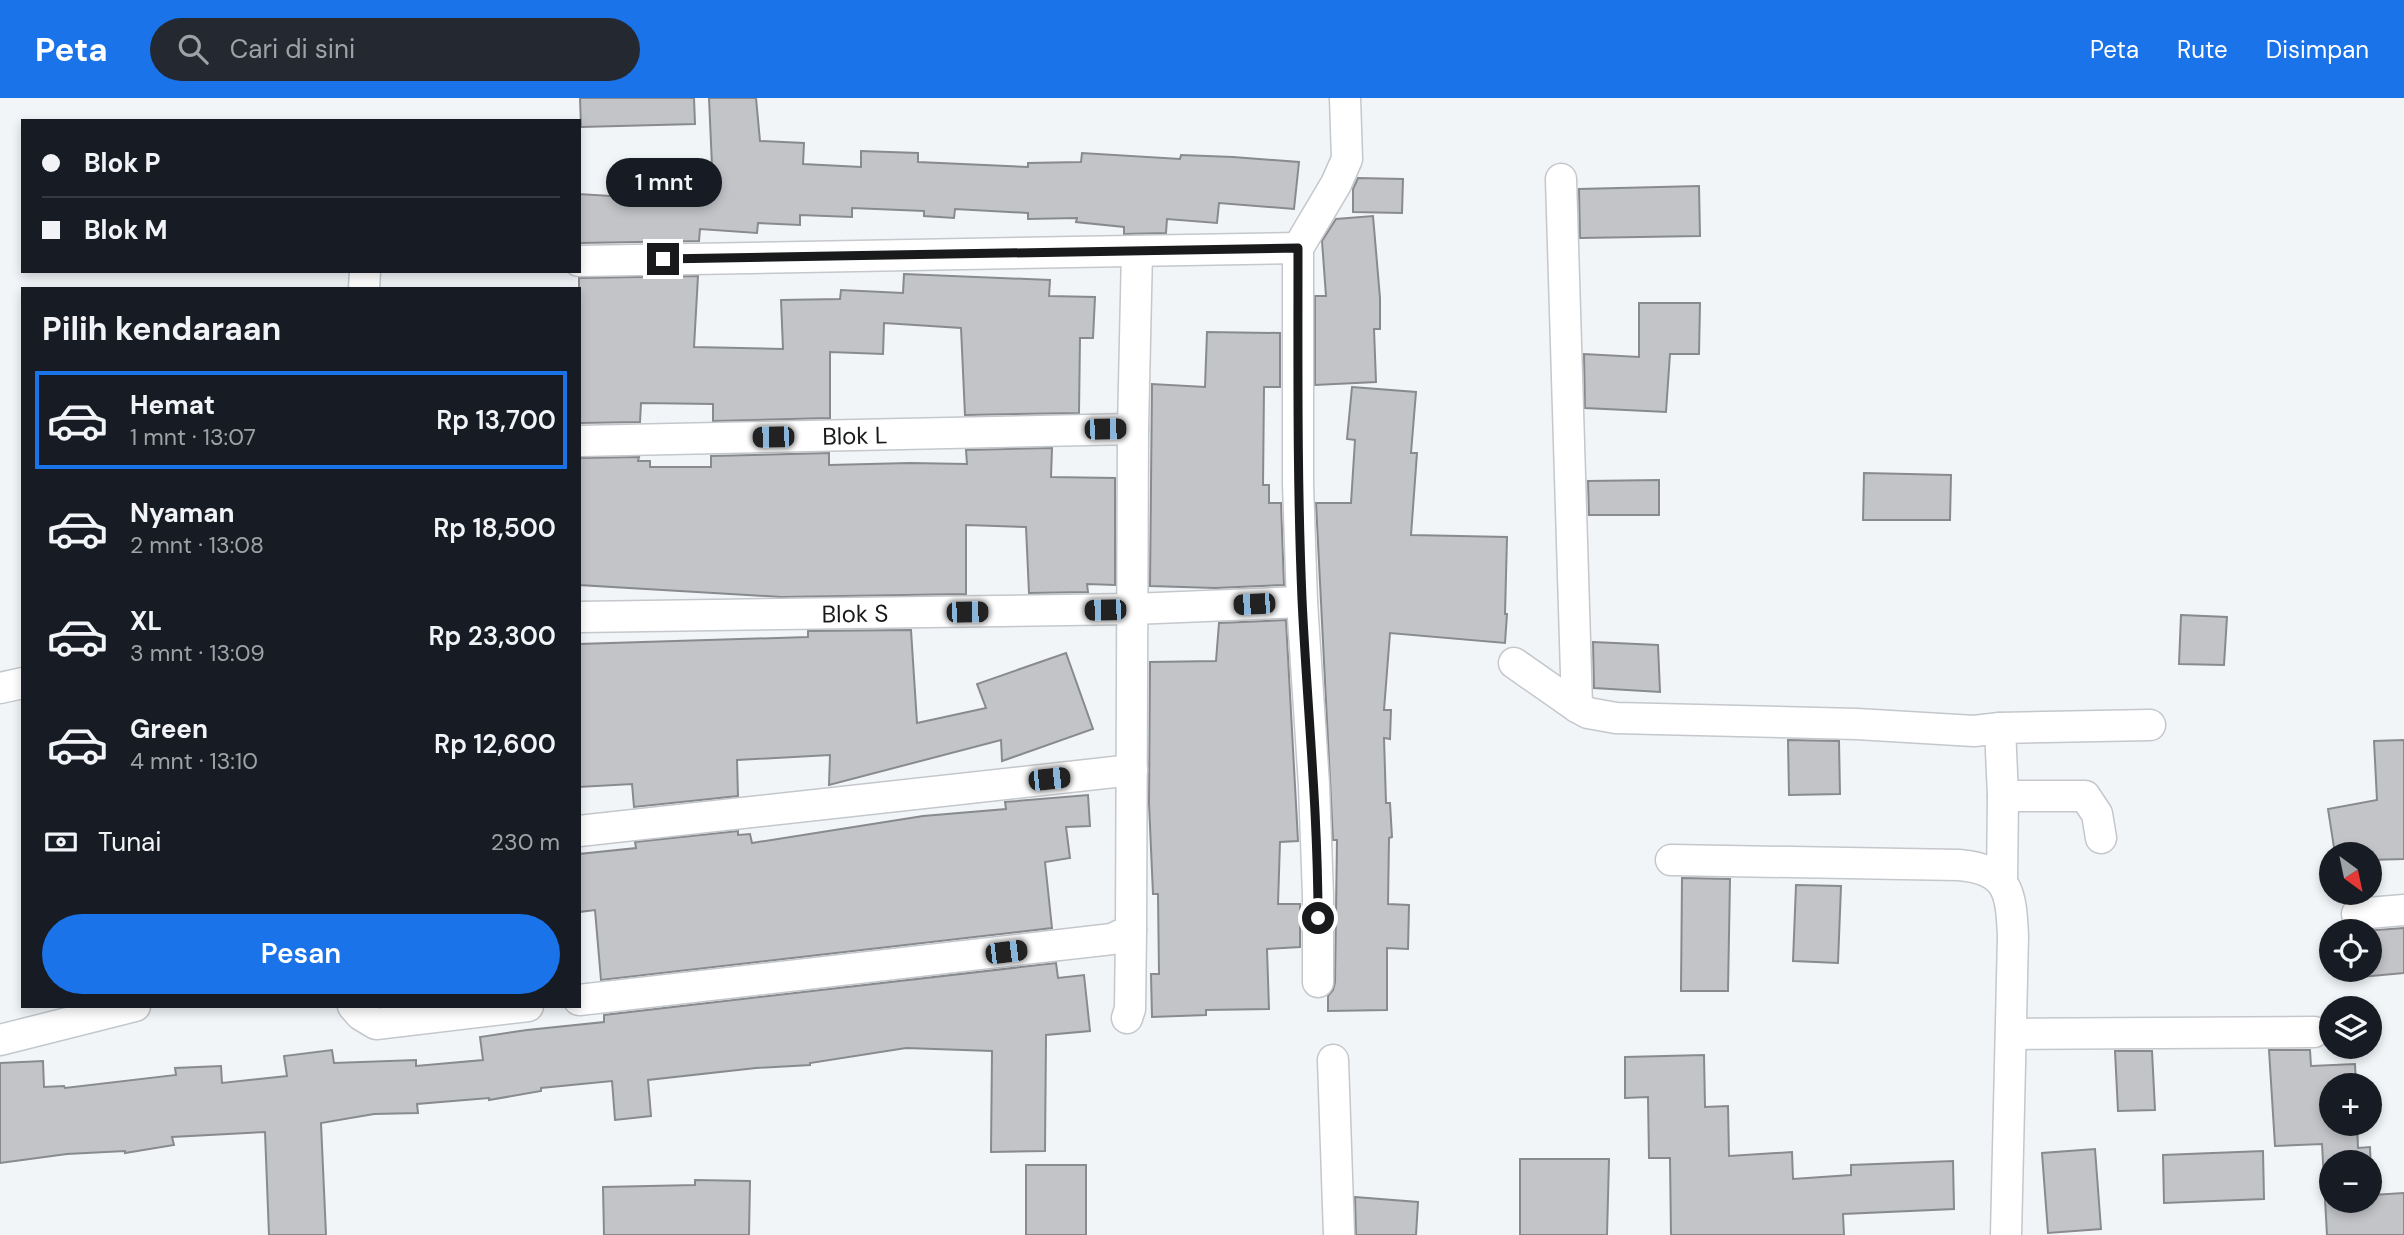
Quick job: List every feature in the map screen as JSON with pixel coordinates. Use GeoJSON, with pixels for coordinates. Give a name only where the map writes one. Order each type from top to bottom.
{"type":"FeatureCollection","features":[{"type":"Feature","properties":{"kind":"street"},"geometry":{"type":"LineString","coordinates":[[1318,982],[1314,785],[1298,484],[1298,248],[1336,184],[1347,159],[1345,98]]}},
{"type":"Feature","properties":{"kind":"street"},"geometry":{"type":"LineString","coordinates":[[1561,179],[1577,707]]}},
{"type":"Feature","properties":{"kind":"street"},"geometry":{"type":"LineString","coordinates":[[581,261],[1298,248]]}},
{"type":"Feature","properties":{"kind":"street"},"geometry":{"type":"LineString","coordinates":[[1127,1018],[1130,1009],[1133,429],[1137,251]]}},
{"type":"Feature","properties":{"kind":"street","name":"Blok L"},"geometry":{"type":"LineString","coordinates":[[581,441],[1133,429]]}},
{"type":"Feature","properties":{"kind":"street","name":"Blok S"},"geometry":{"type":"LineString","coordinates":[[581,617],[1133,610],[1303,601]]}},
{"type":"Feature","properties":{"kind":"street"},"geometry":{"type":"LineString","coordinates":[[1514,663],[1588,713],[1616,718],[1857,724],[1974,731],[2000,728],[2150,725]]}},
{"type":"Feature","properties":{"kind":"street"},"geometry":{"type":"LineString","coordinates":[[0,688],[21,684]]}},
{"type":"Feature","properties":{"kind":"street"},"geometry":{"type":"LineString","coordinates":[[2000,728],[2003,796],[2002,882]]}},
{"type":"Feature","properties":{"kind":"street"},"geometry":{"type":"LineString","coordinates":[[581,831],[1132,770]]}},
{"type":"Feature","properties":{"kind":"street"},"geometry":{"type":"LineString","coordinates":[[2003,796],[2085,796],[2097,814],[2101,838]]}},
{"type":"Feature","properties":{"kind":"street"},"geometry":{"type":"LineString","coordinates":[[1671,860],[1959,865],[1976,866],[1994,872],[2010,893],[2012,907],[2006,1235]]}},
{"type":"Feature","properties":{"kind":"street"},"geometry":{"type":"LineString","coordinates":[[2357,914],[2404,910]]}},
{"type":"Feature","properties":{"kind":"street"},"geometry":{"type":"LineString","coordinates":[[581,1000],[1112,939],[1131,930]]}},
{"type":"Feature","properties":{"kind":"street"},"geometry":{"type":"LineString","coordinates":[[0,1040],[127,1008]]}},
{"type":"Feature","properties":{"kind":"street"},"geometry":{"type":"LineString","coordinates":[[355,1008],[376,1024],[511,1008]]}},
{"type":"Feature","properties":{"kind":"street"},"geometry":{"type":"LineString","coordinates":[[2011,1034],[2314,1032]]}},
{"type":"Feature","properties":{"kind":"street"},"geometry":{"type":"LineString","coordinates":[[1333,1060],[1339,1235]]}},
{"type":"Feature","properties":{"kind":"building"},"geometry":{"type":"Polygon","coordinates":[[[580,98],[694,98],[695,124],[581,127],[580,98]]]}},
{"type":"Feature","properties":{"kind":"building"},"geometry":{"type":"Polygon","coordinates":[[[709,98],[756,98],[760,141],[804,143],[803,164],[861,167],[861,151],[918,153],[918,162],[1028,167],[1028,163],[1081,162],[1082,153],[1180,159],[1181,155],[1233,157],[1299,162],[1294,209],[1219,203],[1217,223],[1167,219],[1166,233],[1124,234],[1124,227],[1076,222],[1077,218],[1028,219],[1028,213],[955,209],[954,218],[924,216],[924,211],[852,208],[852,217],[800,215],[800,225],[758,223],[757,233],[700,229],[699,241],[581,243],[581,194],[660,199],[661,182],[702,184],[703,165],[712,166],[709,98]]]}},
{"type":"Feature","properties":{"kind":"building"},"geometry":{"type":"Polygon","coordinates":[[[1358,178],[1403,179],[1402,213],[1353,212],[1353,189],[1358,178]]]}},
{"type":"Feature","properties":{"kind":"building"},"geometry":{"type":"Polygon","coordinates":[[[1699,186],[1700,236],[1580,238],[1579,189],[1699,186]]]}},
{"type":"Feature","properties":{"kind":"building"},"geometry":{"type":"Polygon","coordinates":[[[1373,216],[1380,298],[1380,329],[1374,329],[1376,382],[1315,385],[1315,296],[1326,296],[1322,241],[1336,219],[1373,216]]]}},
{"type":"Feature","properties":{"kind":"building"},"geometry":{"type":"Polygon","coordinates":[[[904,274],[1050,280],[1049,296],[1095,297],[1093,338],[1080,338],[1079,413],[965,415],[961,328],[884,323],[883,354],[830,352],[830,418],[713,421],[713,404],[641,403],[640,422],[581,423],[579,278],[698,276],[694,347],[783,349],[781,300],[840,299],[841,290],[903,293],[904,274]]]}},
{"type":"Feature","properties":{"kind":"building"},"geometry":{"type":"Polygon","coordinates":[[[1639,303],[1700,303],[1699,354],[1670,354],[1666,412],[1585,408],[1584,354],[1639,357],[1639,303]]]}},
{"type":"Feature","properties":{"kind":"building"},"geometry":{"type":"Polygon","coordinates":[[[1207,332],[1280,333],[1280,387],[1264,387],[1263,485],[1269,485],[1269,503],[1281,503],[1284,585],[1215,588],[1150,586],[1152,384],[1205,387],[1207,332]]]}},
{"type":"Feature","properties":{"kind":"building"},"geometry":{"type":"Polygon","coordinates":[[[1352,387],[1416,392],[1411,453],[1417,453],[1411,535],[1507,537],[1507,614],[1505,643],[1390,633],[1384,710],[1391,710],[1390,739],[1384,738],[1386,803],[1390,803],[1392,837],[1389,838],[1388,904],[1409,905],[1408,949],[1387,948],[1387,1010],[1328,1011],[1328,996],[1335,982],[1337,840],[1333,840],[1316,503],[1351,503],[1355,440],[1347,439],[1352,387]]]}},
{"type":"Feature","properties":{"kind":"building"},"geometry":{"type":"Polygon","coordinates":[[[1052,448],[1051,477],[1115,478],[1115,585],[1087,584],[1088,592],[1029,593],[1026,527],[966,525],[966,594],[781,597],[581,585],[581,458],[639,457],[638,461],[650,461],[650,467],[711,467],[711,456],[829,453],[829,465],[967,464],[966,450],[1052,448]]]}},
{"type":"Feature","properties":{"kind":"building"},"geometry":{"type":"Polygon","coordinates":[[[1864,473],[1951,475],[1950,520],[1863,520],[1864,473]]]}},
{"type":"Feature","properties":{"kind":"building"},"geometry":{"type":"Polygon","coordinates":[[[1659,480],[1659,515],[1589,515],[1588,481],[1659,480]]]}},
{"type":"Feature","properties":{"kind":"building"},"geometry":{"type":"Polygon","coordinates":[[[2181,615],[2227,617],[2224,665],[2179,664],[2181,615]]]}},
{"type":"Feature","properties":{"kind":"building"},"geometry":{"type":"Polygon","coordinates":[[[1286,620],[1298,841],[1280,842],[1278,904],[1300,904],[1300,947],[1267,949],[1269,1009],[1206,1010],[1206,1015],[1152,1017],[1151,974],[1159,974],[1158,894],[1153,894],[1149,803],[1150,662],[1216,661],[1219,623],[1286,620]]]}},
{"type":"Feature","properties":{"kind":"building"},"geometry":{"type":"Polygon","coordinates":[[[911,630],[917,723],[986,708],[977,684],[1066,653],[1093,729],[1002,761],[1001,740],[829,785],[830,755],[737,760],[738,796],[634,807],[632,784],[581,787],[581,644],[808,637],[808,631],[911,630]]]}},
{"type":"Feature","properties":{"kind":"building"},"geometry":{"type":"Polygon","coordinates":[[[1593,642],[1658,645],[1660,692],[1594,688],[1593,642]]]}},
{"type":"Feature","properties":{"kind":"building"},"geometry":{"type":"Polygon","coordinates":[[[1788,740],[1839,741],[1840,794],[1789,795],[1788,740]]]}},
{"type":"Feature","properties":{"kind":"building"},"geometry":{"type":"Polygon","coordinates":[[[2404,740],[2404,859],[2382,860],[2382,842],[2333,842],[2328,809],[2377,800],[2374,741],[2404,740]]]}},
{"type":"Feature","properties":{"kind":"building"},"geometry":{"type":"Polygon","coordinates":[[[1088,795],[1090,826],[1066,827],[1070,858],[1045,862],[1052,928],[601,980],[595,910],[581,912],[581,854],[636,848],[635,842],[738,831],[738,835],[750,834],[752,843],[923,816],[1006,809],[1005,802],[1088,795]]]}},
{"type":"Feature","properties":{"kind":"building"},"geometry":{"type":"Polygon","coordinates":[[[1682,878],[1730,879],[1728,991],[1681,991],[1682,878]]]}},
{"type":"Feature","properties":{"kind":"building"},"geometry":{"type":"Polygon","coordinates":[[[1796,885],[1841,886],[1838,963],[1793,961],[1796,885]]]}},
{"type":"Feature","properties":{"kind":"building"},"geometry":{"type":"Polygon","coordinates":[[[2404,928],[2404,973],[2382,975],[2382,930],[2404,928]]]}},
{"type":"Feature","properties":{"kind":"building"},"geometry":{"type":"Polygon","coordinates":[[[1056,963],[1058,978],[1084,975],[1090,1031],[1046,1035],[1045,1151],[991,1152],[992,1051],[906,1048],[810,1065],[648,1080],[651,1116],[615,1120],[612,1081],[541,1088],[541,1091],[489,1100],[417,1104],[418,1113],[374,1114],[321,1123],[326,1235],[269,1235],[265,1132],[172,1137],[174,1145],[125,1153],[67,1154],[0,1163],[0,1063],[43,1061],[44,1087],[65,1088],[176,1075],[175,1068],[221,1066],[222,1083],[287,1076],[284,1056],[332,1050],[334,1063],[416,1060],[416,1066],[483,1060],[480,1037],[604,1022],[604,1015],[1056,963]]]}},
{"type":"Feature","properties":{"kind":"building"},"geometry":{"type":"Polygon","coordinates":[[[2269,1050],[2310,1050],[2311,1066],[2355,1064],[2355,1073],[2319,1073],[2319,1136],[2358,1136],[2358,1148],[2370,1147],[2370,1150],[2322,1150],[2322,1144],[2275,1146],[2269,1050]]]}},
{"type":"Feature","properties":{"kind":"building"},"geometry":{"type":"Polygon","coordinates":[[[2115,1051],[2152,1051],[2155,1110],[2118,1111],[2115,1051]]]}},
{"type":"Feature","properties":{"kind":"building"},"geometry":{"type":"Polygon","coordinates":[[[1704,1055],[1705,1107],[1728,1106],[1729,1156],[1792,1152],[1793,1179],[1851,1175],[1851,1165],[1953,1161],[1954,1209],[1843,1214],[1844,1235],[1671,1235],[1670,1158],[1649,1158],[1648,1097],[1625,1098],[1625,1057],[1704,1055]]]}},
{"type":"Feature","properties":{"kind":"building"},"geometry":{"type":"Polygon","coordinates":[[[2095,1149],[2101,1229],[2048,1233],[2042,1153],[2095,1149]]]}},
{"type":"Feature","properties":{"kind":"building"},"geometry":{"type":"Polygon","coordinates":[[[2263,1151],[2264,1199],[2164,1203],[2163,1155],[2263,1151]]]}},
{"type":"Feature","properties":{"kind":"building"},"geometry":{"type":"Polygon","coordinates":[[[1520,1159],[1609,1159],[1607,1235],[1520,1235],[1520,1159]]]}},
{"type":"Feature","properties":{"kind":"building"},"geometry":{"type":"Polygon","coordinates":[[[1026,1165],[1086,1165],[1086,1235],[1026,1235],[1026,1165]]]}},
{"type":"Feature","properties":{"kind":"building"},"geometry":{"type":"Polygon","coordinates":[[[695,1180],[750,1181],[749,1235],[604,1235],[603,1187],[695,1185],[695,1180]]]}},
{"type":"Feature","properties":{"kind":"building"},"geometry":{"type":"Polygon","coordinates":[[[2404,1193],[2404,1235],[2327,1235],[2326,1213],[2382,1213],[2382,1194],[2404,1193]]]}},
{"type":"Feature","properties":{"kind":"building"},"geometry":{"type":"Polygon","coordinates":[[[1355,1197],[1418,1202],[1416,1235],[1356,1235],[1355,1197]]]}},
{"type":"Feature","properties":{"kind":"route"},"geometry":{"type":"LineString","coordinates":[[663,259],[1298,248],[1298,484],[1314,785],[1318,918]]}}]}
